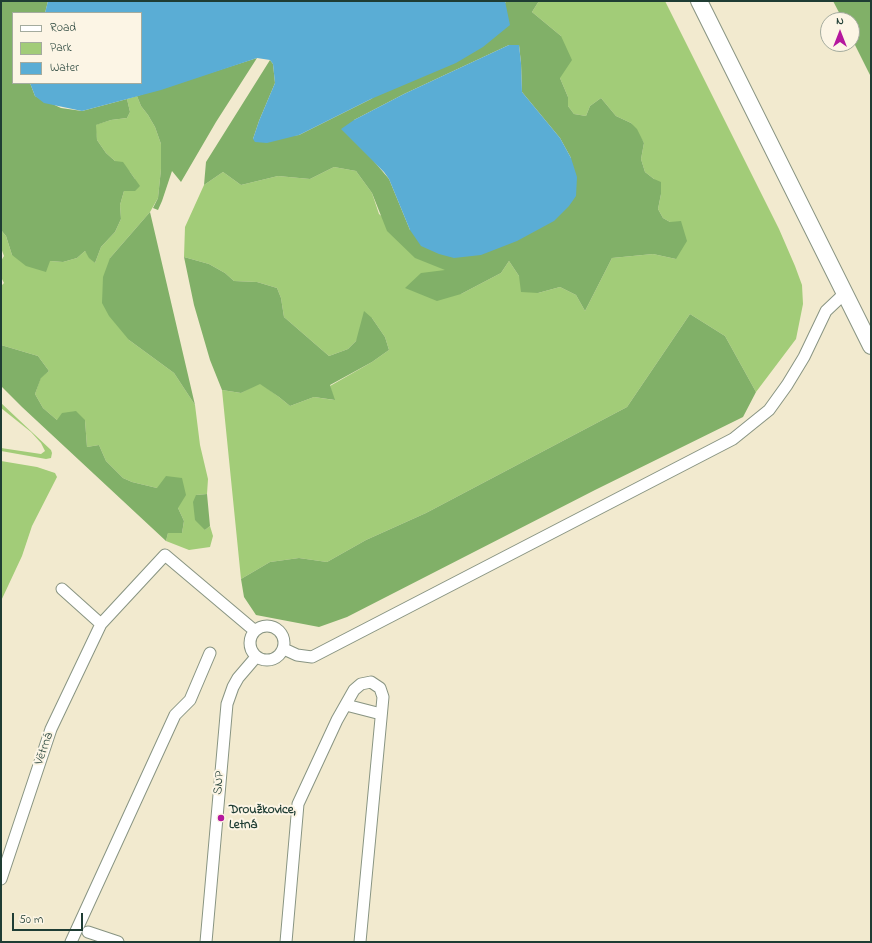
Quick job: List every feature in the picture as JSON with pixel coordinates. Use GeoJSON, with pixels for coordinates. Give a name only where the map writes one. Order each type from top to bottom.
{"type":"FeatureCollection","features":[{"type":"Feature","properties":{"kind":"main road"},"geometry":{"type":"LineString","coordinates":[[699,1],[871,346]]}},
{"type":"Feature","properties":{"kind":"street"},"geometry":{"type":"LineString","coordinates":[[284,649],[297,655],[312,657],[733,439],[769,410],[787,385],[804,357],[826,311],[845,293]]}},
{"type":"Feature","properties":{"kind":"street","name":"Větrná"},"geometry":{"type":"LineString","coordinates":[[1,879],[51,729],[101,624],[165,555],[255,631]]}},
{"type":"Feature","properties":{"kind":"street"},"geometry":{"type":"LineString","coordinates":[[62,589],[101,624]]}},
{"type":"Feature","properties":{"kind":"street"},"geometry":{"type":"LineString","coordinates":[[268,626],[276,628],[282,634],[284,649],[276,659],[269,661],[263,660],[256,657],[252,653],[250,644],[252,636],[255,631],[262,627],[268,626]]}},
{"type":"Feature","properties":{"kind":"street"},"geometry":{"type":"LineString","coordinates":[[71,942],[175,715],[190,700],[210,653]]}},
{"type":"Feature","properties":{"kind":"street","name":"SNP"},"geometry":{"type":"LineString","coordinates":[[206,942],[227,704],[238,678],[256,657]]}},
{"type":"Feature","properties":{"kind":"street"},"geometry":{"type":"LineString","coordinates":[[286,942],[298,804],[346,705],[357,686],[366,682],[371,682],[380,688],[382,692],[360,942]]}},
{"type":"Feature","properties":{"kind":"street"},"geometry":{"type":"LineString","coordinates":[[346,705],[381,714]]}},
{"type":"Feature","properties":{"kind":"street"},"geometry":{"type":"LineString","coordinates":[[88,932],[118,942]]}},
{"type":"Feature","properties":{"kind":"green space"},"geometry":{"type":"Polygon","coordinates":[[[1,1],[48,1],[45,12],[12,12],[12,84],[30,84],[35,96],[61,108],[82,111],[127,99],[130,112],[127,118],[111,120],[96,125],[97,140],[106,153],[115,161],[123,162],[140,186],[135,191],[124,191],[120,205],[121,219],[115,232],[101,247],[95,263],[89,258],[85,251],[77,258],[63,262],[50,261],[46,272],[26,266],[12,255],[6,236],[1,230],[1,1]]]}},
{"type":"Feature","properties":{"kind":"green space"},"geometry":{"type":"Polygon","coordinates":[[[505,1],[539,1],[532,12],[561,36],[572,60],[560,78],[568,97],[568,106],[574,114],[586,116],[590,106],[601,98],[616,116],[631,123],[637,129],[644,143],[641,159],[645,172],[661,182],[661,194],[658,209],[663,218],[670,222],[681,221],[687,241],[676,259],[653,254],[612,258],[585,311],[576,295],[560,287],[538,293],[521,292],[519,276],[509,261],[501,273],[461,294],[437,301],[405,288],[421,273],[445,270],[415,258],[387,231],[372,193],[356,171],[334,167],[310,179],[278,176],[241,185],[223,172],[204,185],[206,162],[270,60],[273,64],[275,83],[253,139],[299,135],[371,99],[506,2],[505,1]],[[509,45],[404,94],[354,120],[372,159],[389,179],[410,230],[571,158],[560,138],[522,92],[519,45],[509,45]]]}},
{"type":"Feature","properties":{"kind":"green space"},"geometry":{"type":"Polygon","coordinates":[[[539,1],[665,1],[779,229],[795,266],[802,285],[803,304],[796,339],[756,392],[725,336],[690,314],[627,407],[426,513],[366,540],[327,562],[299,558],[270,562],[241,579],[222,390],[241,393],[260,383],[290,406],[314,397],[334,400],[330,386],[372,362],[389,350],[385,337],[372,318],[356,341],[348,349],[329,356],[284,317],[281,298],[277,288],[257,282],[234,281],[225,273],[209,264],[184,257],[185,227],[204,185],[223,172],[241,185],[278,176],[310,179],[334,167],[356,171],[372,193],[379,214],[446,270],[461,294],[501,273],[509,261],[519,276],[538,293],[560,287],[576,295],[585,311],[612,258],[653,254],[676,259],[670,222],[663,218],[658,209],[661,194],[654,179],[645,172],[641,159],[644,143],[631,123],[616,116],[601,98],[590,106],[586,116],[574,114],[568,106],[568,97],[560,78],[561,36],[532,12],[539,1]]]}},
{"type":"Feature","properties":{"kind":"green space"},"geometry":{"type":"Polygon","coordinates":[[[833,1],[871,1],[871,77],[858,52],[860,52],[860,12],[839,12],[833,1]]]}},
{"type":"Feature","properties":{"kind":"green space"},"geometry":{"type":"Polygon","coordinates":[[[257,58],[216,122],[181,182],[172,171],[158,210],[153,208],[158,198],[161,169],[161,144],[155,127],[141,106],[137,96],[257,58]]]}},
{"type":"Feature","properties":{"kind":"green space"},"geometry":{"type":"Polygon","coordinates":[[[137,96],[141,106],[155,127],[161,144],[161,169],[158,198],[150,212],[110,258],[129,340],[174,373],[195,405],[200,445],[208,479],[207,494],[196,495],[205,530],[210,526],[213,536],[210,547],[189,550],[166,541],[168,533],[182,533],[184,521],[178,508],[157,488],[132,482],[123,478],[106,461],[99,445],[87,447],[85,420],[57,420],[43,408],[35,394],[41,377],[49,371],[38,356],[1,345],[1,286],[4,283],[1,277],[1,261],[4,256],[1,248],[1,230],[6,236],[12,255],[63,262],[77,258],[85,251],[95,263],[101,247],[115,232],[121,219],[120,205],[124,191],[135,191],[135,179],[130,172],[106,153],[97,140],[95,125],[111,120],[127,118],[130,112],[127,99],[137,96]]]}},
{"type":"Feature","properties":{"kind":"green space"},"geometry":{"type":"Polygon","coordinates":[[[150,212],[195,405],[174,373],[129,340],[109,316],[102,303],[103,277],[110,258],[150,212]]]}},
{"type":"Feature","properties":{"kind":"green space"},"geometry":{"type":"Polygon","coordinates":[[[184,257],[209,264],[225,273],[234,281],[257,282],[277,288],[281,298],[284,317],[329,356],[348,349],[356,341],[364,311],[372,318],[385,337],[389,350],[372,362],[330,385],[335,400],[314,397],[290,406],[260,384],[241,393],[222,390],[210,360],[194,305],[184,257]]]}},
{"type":"Feature","properties":{"kind":"green space"},"geometry":{"type":"Polygon","coordinates":[[[690,314],[725,336],[756,392],[743,417],[595,490],[347,617],[319,627],[256,615],[244,597],[241,579],[270,562],[299,558],[327,562],[366,540],[426,513],[627,407],[690,314]]]}},
{"type":"Feature","properties":{"kind":"green space"},"geometry":{"type":"Polygon","coordinates":[[[1,345],[38,356],[49,371],[41,378],[35,394],[43,408],[57,420],[62,413],[76,411],[85,420],[87,447],[99,445],[106,461],[123,478],[132,482],[157,488],[166,476],[182,478],[186,495],[178,508],[184,521],[182,533],[168,533],[166,541],[1,386],[1,345]]]}},
{"type":"Feature","properties":{"kind":"green space"},"geometry":{"type":"Polygon","coordinates":[[[1,403],[51,450],[51,458],[46,459],[1,451],[1,448],[41,454],[45,451],[41,443],[31,432],[1,408],[1,403]]]}},
{"type":"Feature","properties":{"kind":"green space"},"geometry":{"type":"Polygon","coordinates":[[[1,461],[37,467],[55,473],[57,477],[32,526],[22,556],[1,601],[1,461]]]}},
{"type":"Feature","properties":{"kind":"green space"},"geometry":{"type":"Polygon","coordinates":[[[207,494],[210,526],[205,530],[195,520],[193,502],[196,495],[207,494]]]}},
{"type":"Feature","properties":{"kind":"water"},"geometry":{"type":"Polygon","coordinates":[[[48,1],[505,1],[510,25],[483,47],[456,63],[371,99],[299,135],[267,143],[255,142],[253,139],[275,83],[273,64],[270,60],[257,58],[161,90],[82,111],[44,103],[35,96],[30,84],[142,84],[142,12],[45,12],[48,1]]]}},
{"type":"Feature","properties":{"kind":"water"},"geometry":{"type":"Polygon","coordinates":[[[509,45],[519,45],[522,92],[560,138],[571,158],[577,177],[576,196],[569,206],[554,221],[517,241],[481,255],[454,258],[439,254],[421,246],[410,230],[389,179],[384,172],[341,129],[354,120],[404,94],[509,45]]]}},
{"type":"Feature","properties":{"kind":"place","name":"Droužkovice, Letná"},"geometry":{"type":"Point","coordinates":[221,818]}}]}
